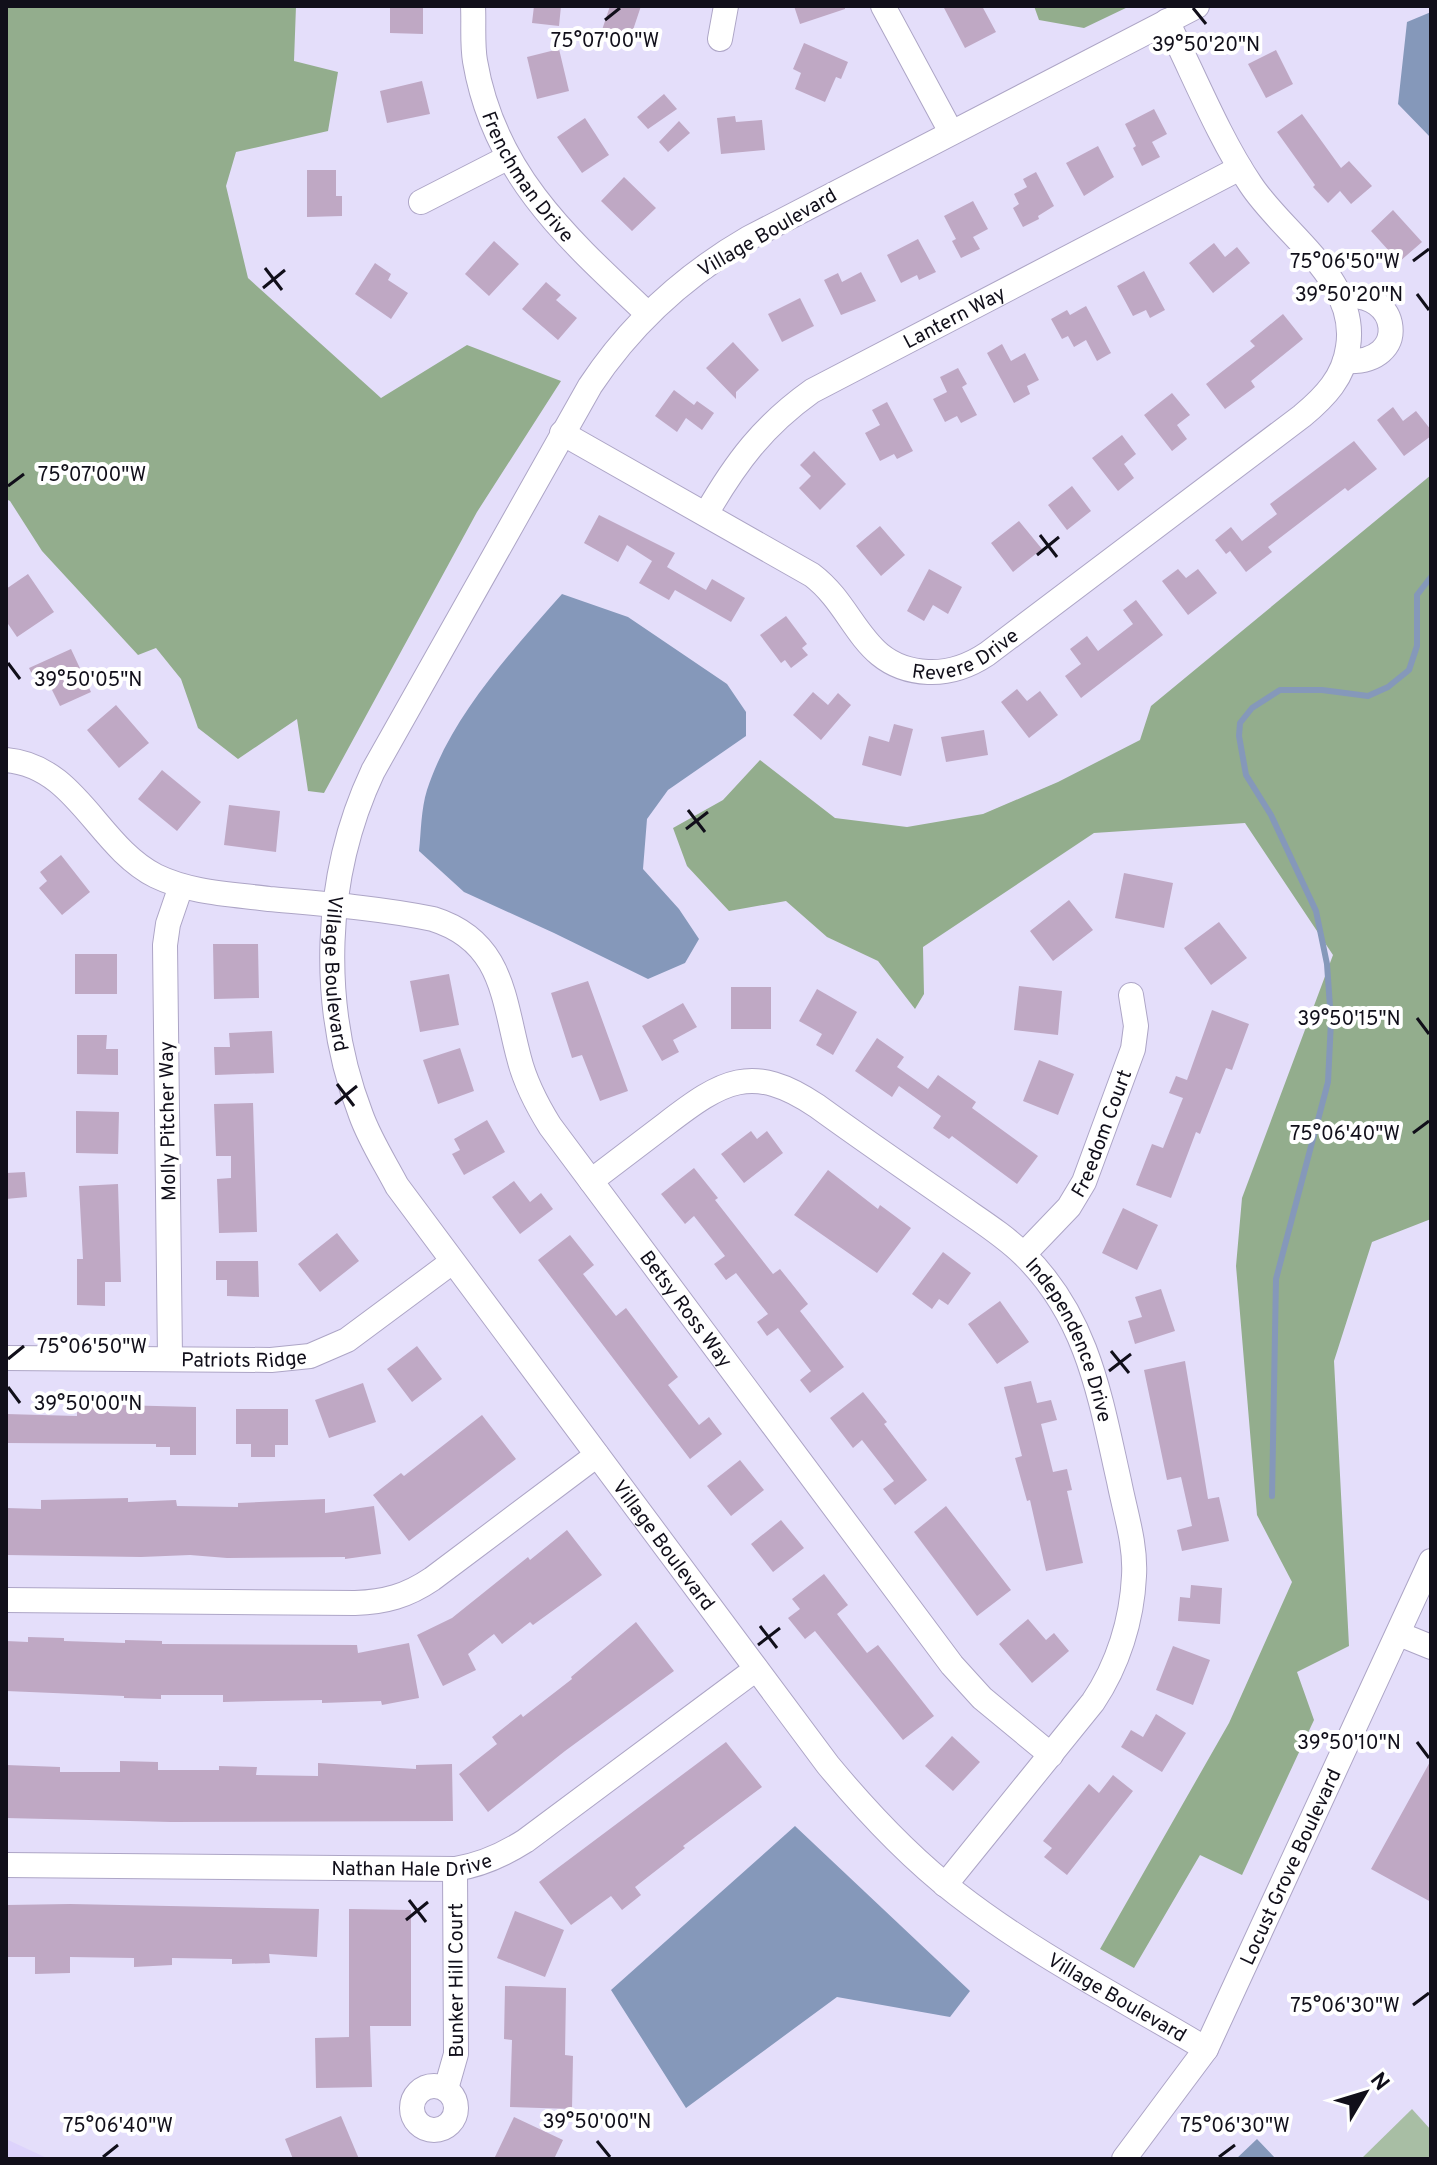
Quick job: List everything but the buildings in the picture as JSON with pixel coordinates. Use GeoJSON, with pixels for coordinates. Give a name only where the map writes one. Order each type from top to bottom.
{"type":"FeatureCollection","features":[{"type":"Feature","properties":{"kind":"street","name":"Frenchman Drive"},"geometry":{"type":"LineString","coordinates":[[473,6],[475,60],[487,110],[507,158],[539,205],[574,244],[648,314]]}},
{"type":"Feature","properties":{"kind":"street"},"geometry":{"type":"LineString","coordinates":[[720,39],[726,6]]}},
{"type":"Feature","properties":{"kind":"street"},"geometry":{"type":"LineString","coordinates":[[883,6],[951,132]]}},
{"type":"Feature","properties":{"kind":"street","name":"Village Boulevard"},"geometry":{"type":"LineString","coordinates":[[1197,6],[766,228],[717,256],[648,314],[600,371],[562,433],[368,783],[353,824],[335,905],[333,942],[335,1003],[344,1062],[361,1117],[397,1186],[756,1669],[862,1804],[945,1885],[1007,1930],[1206,2049]]}},
{"type":"Feature","properties":{"kind":"street","name":"Revere Drive"},"geometry":{"type":"LineString","coordinates":[[562,433],[820,581],[862,638],[888,662],[913,671],[953,670],[995,649],[1302,416],[1328,392],[1345,361],[1350,328],[1343,297],[1329,276],[1266,205],[1240,168],[1167,21]]}},
{"type":"Feature","properties":{"kind":"street"},"geometry":{"type":"LineString","coordinates":[[421,202],[507,158]]}},
{"type":"Feature","properties":{"kind":"street","name":"Lantern Way"},"geometry":{"type":"LineString","coordinates":[[706,514],[753,442],[812,391],[1240,168]]}},
{"type":"Feature","properties":{"kind":"street"},"geometry":{"type":"LineString","coordinates":[[1343,297],[1355,296],[1375,302],[1386,315],[1390,328],[1388,342],[1376,357],[1345,361]]}},
{"type":"Feature","properties":{"kind":"street"},"geometry":{"type":"LineString","coordinates":[[6,760],[37,767],[57,779],[120,852],[145,870],[181,886],[213,893],[335,905]]}},
{"type":"Feature","properties":{"kind":"street","name":"Molly Pitcher Way"},"geometry":{"type":"LineString","coordinates":[[170,1358],[165,945],[168,924],[181,886]]}},
{"type":"Feature","properties":{"kind":"street","name":"Betsy Ross Way"},"geometry":{"type":"LineString","coordinates":[[335,905],[443,922],[468,937],[486,955],[502,984],[527,1082],[550,1126],[952,1665],[982,1698],[1051,1755]]}},
{"type":"Feature","properties":{"kind":"street","name":"Freedom Court"},"geometry":{"type":"LineString","coordinates":[[1024,1254],[1069,1207],[1084,1182],[1133,1049],[1136,1026],[1131,995]]}},
{"type":"Feature","properties":{"kind":"street","name":"Independence Drive"},"geometry":{"type":"LineString","coordinates":[[591,1181],[714,1090],[740,1081],[773,1083],[795,1091],[1003,1237],[1024,1254],[1066,1309],[1093,1368],[1134,1558],[1131,1603],[1123,1639],[1109,1675],[1093,1702],[945,1885]]}},
{"type":"Feature","properties":{"kind":"street","name":"Patriots Ridge"},"geometry":{"type":"LineString","coordinates":[[6,1358],[271,1360],[318,1353],[357,1333],[452,1262]]}},
{"type":"Feature","properties":{"kind":"street"},"geometry":{"type":"LineString","coordinates":[[6,1600],[355,1603],[393,1599],[432,1579],[597,1455]]}},
{"type":"Feature","properties":{"kind":"street","name":"Locust Grove Boulevard"},"geometry":{"type":"LineString","coordinates":[[1124,2159],[1206,2049],[1399,1634],[1423,1602],[1431,1561]]}},
{"type":"Feature","properties":{"kind":"street"},"geometry":{"type":"LineString","coordinates":[[1399,1634],[1431,1647]]}},
{"type":"Feature","properties":{"kind":"street","name":"Nathan Hale Drive"},"geometry":{"type":"LineString","coordinates":[[6,1865],[455,1869],[487,1861],[525,1841],[756,1669]]}},
{"type":"Feature","properties":{"kind":"street","name":"Bunker Hill Court"},"geometry":{"type":"LineString","coordinates":[[446,2089],[456,2054],[455,1869]]}},
{"type":"Feature","properties":{"kind":"shaded area"},"geometry":{"type":"Polygon","coordinates":[[[6,2139],[49,2159],[6,2159],[6,2139]]]}},
{"type":"Feature","properties":{"kind":"green space"},"geometry":{"type":"Polygon","coordinates":[[[6,6],[296,6],[294,61],[338,72],[328,131],[236,152],[226,186],[248,278],[381,398],[467,345],[561,381],[477,512],[324,793],[308,791],[297,719],[238,759],[198,728],[181,679],[156,648],[138,655],[42,551],[6,499],[6,6]]]}},
{"type":"Feature","properties":{"kind":"green space"},"geometry":{"type":"Polygon","coordinates":[[[1034,6],[1130,6],[1084,28],[1039,20],[1034,6]]]}},
{"type":"Feature","properties":{"kind":"green space"},"geometry":{"type":"Polygon","coordinates":[[[1431,475],[1431,1219],[1372,1242],[1334,1361],[1349,1646],[1297,1672],[1314,1720],[1242,1875],[1200,1855],[1134,1968],[1100,1949],[1229,1723],[1292,1582],[1257,1515],[1236,1266],[1242,1198],[1333,955],[1245,823],[1094,833],[923,947],[924,994],[915,1009],[878,961],[827,937],[786,901],[729,911],[687,866],[673,828],[723,800],[760,760],[835,818],[907,827],[983,814],[1058,782],[1140,740],[1151,706],[1431,475]]]}},
{"type":"Feature","properties":{"kind":"green space"},"geometry":{"type":"Polygon","coordinates":[[[1412,2109],[1431,2130],[1431,2159],[1361,2159],[1412,2109]]]}},
{"type":"Feature","properties":{"kind":"water"},"geometry":{"type":"Polygon","coordinates":[[[1431,12],[1431,138],[1398,104],[1407,22],[1431,12]]]}},
{"type":"Feature","properties":{"kind":"water"},"geometry":{"type":"Polygon","coordinates":[[[562,594],[628,617],[727,684],[746,712],[746,736],[668,790],[647,819],[643,869],[679,909],[699,939],[685,963],[648,979],[464,892],[419,851],[427,790],[451,736],[484,686],[562,594]]]}},
{"type":"Feature","properties":{"kind":"water"},"geometry":{"type":"Polygon","coordinates":[[[795,1826],[970,1991],[950,2017],[837,1997],[686,2108],[611,1990],[795,1826]]]}},
{"type":"Feature","properties":{"kind":"water"},"geometry":{"type":"Polygon","coordinates":[[[1257,2139],[1276,2159],[1236,2159],[1257,2139]]]}},
{"type":"Feature","properties":{"kind":"waterway"},"geometry":{"type":"LineString","coordinates":[[1272,1496],[1276,1279],[1328,1082],[1331,1021],[1327,964],[1316,911],[1271,815],[1246,775],[1239,736],[1240,723],[1252,708],[1280,690],[1322,690],[1368,696],[1388,687],[1409,670],[1417,646],[1417,595],[1431,577]]}}]}
